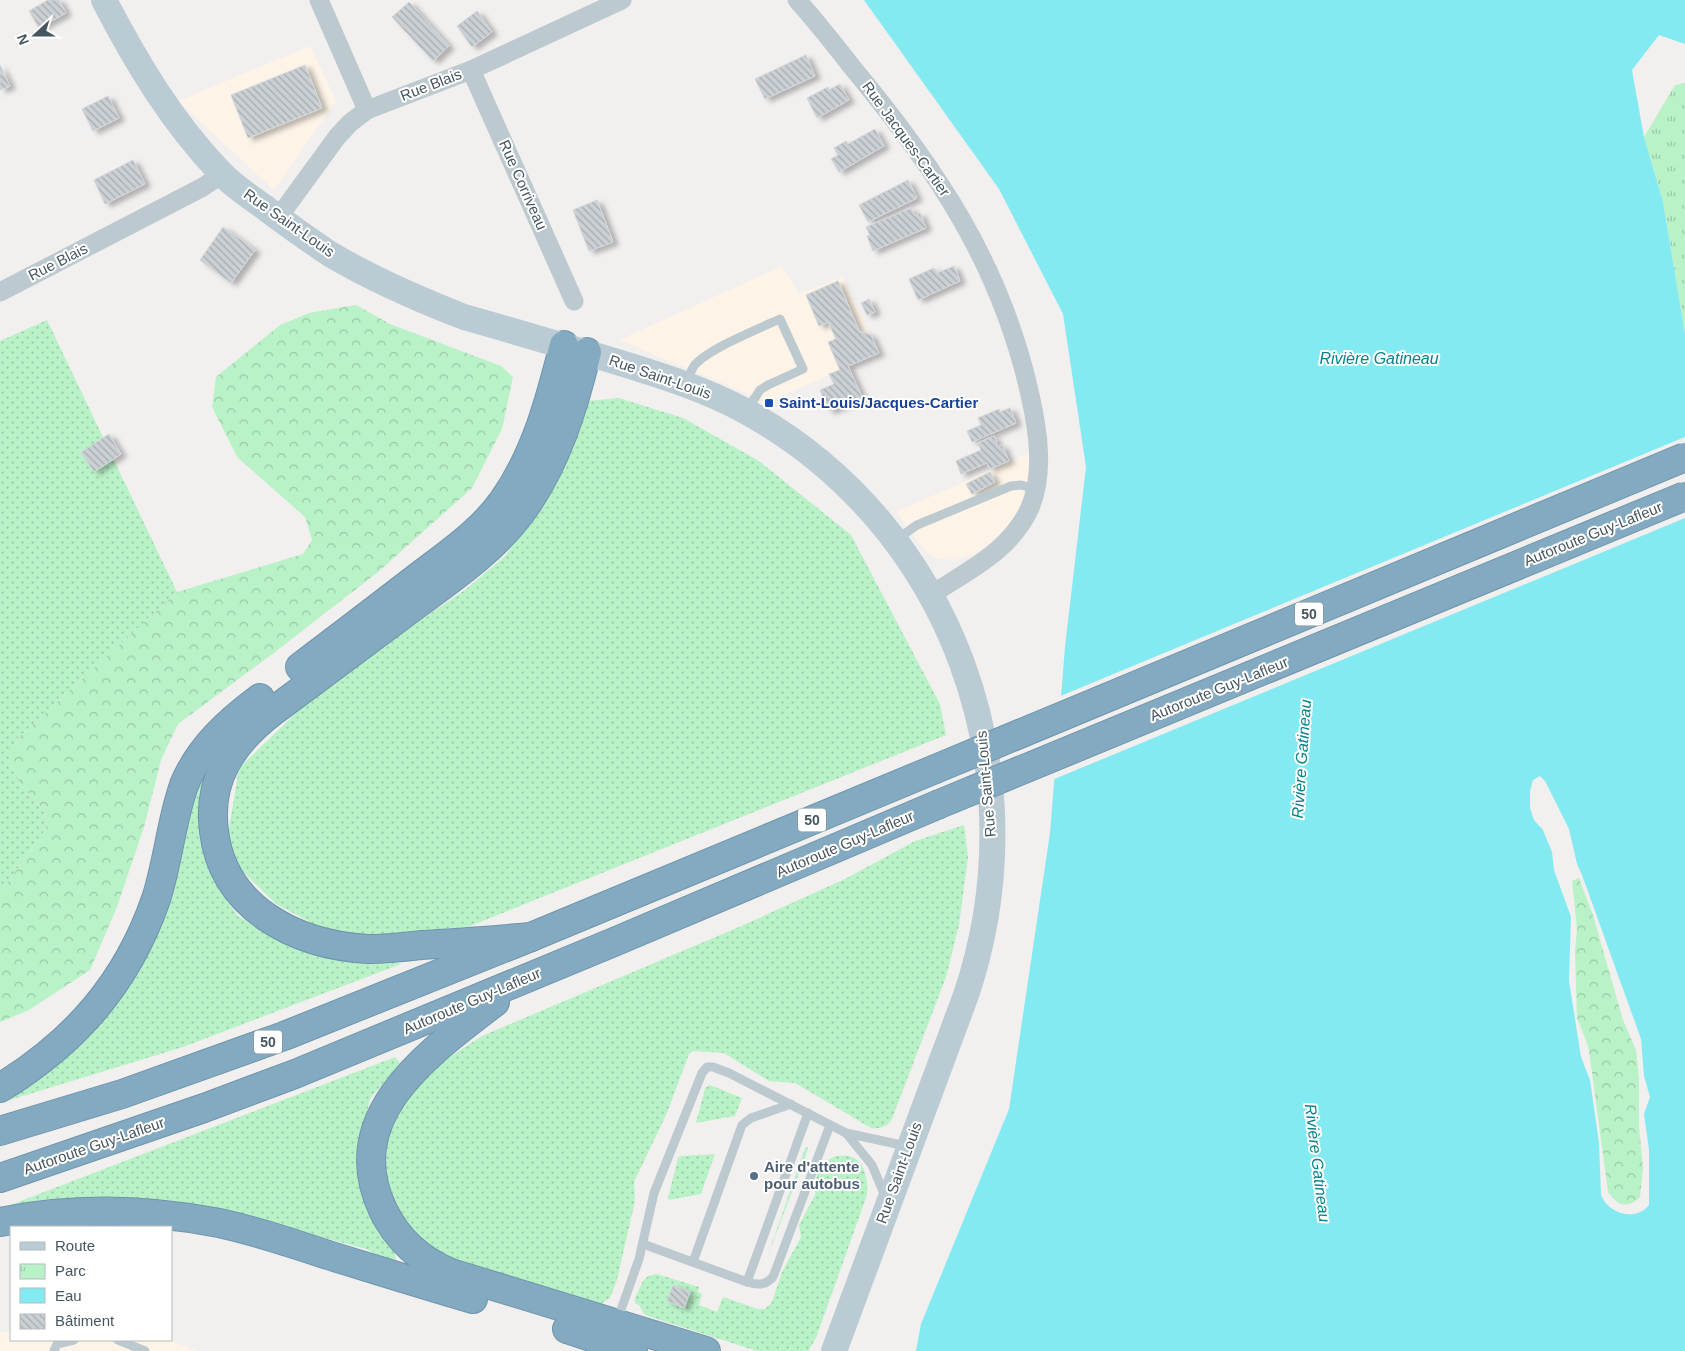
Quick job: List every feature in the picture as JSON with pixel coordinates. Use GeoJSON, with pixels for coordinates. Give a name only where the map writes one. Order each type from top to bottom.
{"type":"FeatureCollection","features":[{"type":"Feature","properties":{"kind":"highway"},"geometry":{"type":"LineString","coordinates":[[531,937],[379,949],[327,943],[295,932],[264,916],[254,908],[237,890],[229,878],[214,836],[214,798],[219,778],[227,761],[241,739],[255,726],[464,569],[493,545],[508,529],[535,493],[555,454],[571,408],[575,349]]}},
{"type":"Feature","properties":{"kind":"highway"},"geometry":{"type":"LineString","coordinates":[[0,1088],[41,1060],[71,1035],[103,999],[126,964],[143,932],[156,900],[184,786],[196,762],[211,741],[252,704],[466,540],[488,518],[502,502],[517,479],[532,450],[575,349]]}},
{"type":"Feature","properties":{"kind":"highway","name":"50"},"geometry":{"type":"LineString","coordinates":[[0,1131],[122,1094],[284,1036],[531,937],[1685,457]]}},
{"type":"Feature","properties":{"kind":"highway","name":"Autoroute Guy-Lafleur"},"geometry":{"type":"LineString","coordinates":[[0,1178],[98,1146],[250,1091],[1685,496]]}},
{"type":"Feature","properties":{"kind":"highway"},"geometry":{"type":"LineString","coordinates":[[524,979],[436,1048],[412,1071],[396,1090],[384,1111],[373,1144],[372,1167],[376,1190],[384,1213],[399,1236],[417,1254],[434,1265],[466,1278],[706,1351]]}},
{"type":"Feature","properties":{"kind":"highway"},"geometry":{"type":"LineString","coordinates":[[0,1222],[45,1214],[95,1212],[155,1214],[218,1223],[277,1238],[579,1332],[633,1351]]}},
{"type":"Feature","properties":{"kind":"main road","name":"Rue Saint-Louis"},"geometry":{"type":"LineString","coordinates":[[104,0],[138,62],[161,98],[201,151],[222,174],[278,218],[331,254],[405,293],[464,317],[652,372],[685,384],[746,412],[786,437],[832,473],[872,513],[895,541],[918,573],[930,595],[946,625],[961,660],[981,724],[991,796],[992,850],[990,877],[985,916],[973,972],[834,1351]]}},
{"type":"Feature","properties":{"kind":"street"},"geometry":{"type":"LineString","coordinates":[[319,0],[367,110]]}},
{"type":"Feature","properties":{"kind":"street","name":"Rue Blais"},"geometry":{"type":"LineString","coordinates":[[278,218],[337,137],[350,122],[367,110],[471,70],[622,0]]}},
{"type":"Feature","properties":{"kind":"street","name":"Rue Jacques-Cartier"},"geometry":{"type":"LineString","coordinates":[[797,0],[909,138],[945,190],[978,247],[1006,310],[1025,370],[1036,421],[1039,454],[1032,502],[1023,520],[1006,544],[988,558],[930,595]]}},
{"type":"Feature","properties":{"kind":"street","name":"Rue Corriveau"},"geometry":{"type":"LineString","coordinates":[[471,70],[574,301]]}},
{"type":"Feature","properties":{"kind":"street","name":"Rue Blais"},"geometry":{"type":"LineString","coordinates":[[2,286],[202,187],[222,174]]}},
{"type":"Feature","properties":{"kind":"lane"},"geometry":{"type":"LineString","coordinates":[[685,384],[694,366],[704,356],[780,319],[803,369],[760,390],[746,412]]}},
{"type":"Feature","properties":{"kind":"lane"},"geometry":{"type":"LineString","coordinates":[[895,541],[917,525],[1011,486],[1021,485],[1035,489]]}},
{"type":"Feature","properties":{"kind":"lane"},"geometry":{"type":"LineString","coordinates":[[615,1324],[632,1282],[643,1244],[654,1193],[704,1070],[713,1067],[769,1095],[792,1104],[846,1133],[909,1147]]}},
{"type":"Feature","properties":{"kind":"lane"},"geometry":{"type":"LineString","coordinates":[[693,1262],[742,1125],[751,1118],[792,1104]]}},
{"type":"Feature","properties":{"kind":"lane"},"geometry":{"type":"LineString","coordinates":[[747,1282],[808,1113]]}},
{"type":"Feature","properties":{"kind":"lane"},"geometry":{"type":"LineString","coordinates":[[643,1244],[747,1282],[761,1285],[768,1282],[773,1277],[830,1125]]}},
{"type":"Feature","properties":{"kind":"lane"},"geometry":{"type":"LineString","coordinates":[[846,1133],[872,1165],[888,1204]]}},
{"type":"Feature","properties":{"kind":"lane"},"geometry":{"type":"LineString","coordinates":[[54,1351],[56,1344],[70,1341]]}},
{"type":"Feature","properties":{"kind":"lane"},"geometry":{"type":"LineString","coordinates":[[120,1341],[145,1351]]}},
{"type":"Feature","properties":{"kind":"shaded area"},"geometry":{"type":"Polygon","coordinates":[[[310,46],[336,101],[274,190],[178,101],[310,46]]]}},
{"type":"Feature","properties":{"kind":"shaded area"},"geometry":{"type":"Polygon","coordinates":[[[782,266],[799,294],[843,277],[879,353],[768,402],[619,340],[782,266]]]}},
{"type":"Feature","properties":{"kind":"shaded area"},"geometry":{"type":"Polygon","coordinates":[[[1031,452],[1030,476],[1018,512],[998,537],[974,554],[953,560],[937,558],[924,549],[896,512],[1031,452]]]}},
{"type":"Feature","properties":{"kind":"shaded area"},"geometry":{"type":"Polygon","coordinates":[[[10,1331],[10,1341],[171,1341],[196,1351],[0,1351],[0,1333],[10,1331]]]}},
{"type":"Feature","properties":{"kind":"green space"},"geometry":{"type":"Polygon","coordinates":[[[1685,83],[1685,334],[1663,202],[1644,137],[1675,85],[1685,83]]]}},
{"type":"Feature","properties":{"kind":"green space"},"geometry":{"type":"Polygon","coordinates":[[[356,305],[390,324],[501,366],[513,377],[502,429],[472,488],[378,572],[178,724],[161,760],[144,827],[117,907],[90,970],[29,1010],[0,1022],[0,893],[48,826],[43,809],[20,784],[8,755],[17,739],[177,592],[303,554],[312,540],[305,517],[237,457],[212,407],[216,377],[280,325],[309,313],[356,305]]]}},
{"type":"Feature","properties":{"kind":"green space"},"geometry":{"type":"Polygon","coordinates":[[[47,320],[177,592],[17,739],[9,756],[20,784],[43,809],[48,826],[0,893],[0,341],[47,320]]]}},
{"type":"Feature","properties":{"kind":"green space"},"geometry":{"type":"Polygon","coordinates":[[[619,398],[683,418],[759,461],[851,535],[940,704],[946,735],[470,926],[390,936],[325,930],[276,904],[238,867],[228,834],[239,768],[326,684],[465,590],[505,556],[547,500],[577,415],[588,401],[619,398]]]}},
{"type":"Feature","properties":{"kind":"green space"},"geometry":{"type":"Polygon","coordinates":[[[221,739],[205,826],[211,874],[238,916],[261,929],[346,962],[387,956],[401,964],[183,1047],[0,1103],[0,1095],[140,965],[199,764],[221,739]]]}},
{"type":"Feature","properties":{"kind":"green space"},"geometry":{"type":"Polygon","coordinates":[[[964,825],[968,857],[959,925],[946,977],[892,1119],[886,1126],[871,1128],[795,1083],[769,1081],[724,1053],[693,1051],[689,1054],[667,1113],[634,1182],[635,1201],[617,1280],[610,1298],[601,1304],[585,1308],[441,1260],[402,1230],[383,1194],[385,1139],[391,1122],[422,1075],[482,1036],[739,927],[845,879],[915,841],[964,825]]]}},
{"type":"Feature","properties":{"kind":"green space"},"geometry":{"type":"Polygon","coordinates":[[[1579,878],[1593,915],[1623,1020],[1636,1050],[1639,1078],[1639,1126],[1643,1168],[1640,1197],[1627,1205],[1619,1203],[1608,1192],[1588,1046],[1577,1018],[1575,952],[1577,929],[1572,881],[1579,878]]]}},
{"type":"Feature","properties":{"kind":"green space"},"geometry":{"type":"Polygon","coordinates":[[[395,1057],[400,1063],[370,1099],[360,1148],[362,1197],[379,1233],[395,1249],[396,1264],[366,1249],[200,1205],[82,1205],[0,1209],[395,1057]]]}},
{"type":"Feature","properties":{"kind":"green space"},"geometry":{"type":"Polygon","coordinates":[[[710,1085],[742,1098],[735,1116],[696,1123],[705,1088],[710,1085]]]}},
{"type":"Feature","properties":{"kind":"green space"},"geometry":{"type":"Polygon","coordinates":[[[807,1147],[808,1149],[767,1258],[805,1148],[807,1147]]]}},
{"type":"Feature","properties":{"kind":"green space"},"geometry":{"type":"Polygon","coordinates":[[[715,1154],[701,1194],[669,1200],[678,1158],[681,1156],[715,1154]]]}},
{"type":"Feature","properties":{"kind":"green space"},"geometry":{"type":"Polygon","coordinates":[[[836,1156],[850,1156],[857,1160],[865,1173],[867,1195],[816,1338],[808,1351],[757,1351],[645,1315],[639,1305],[635,1303],[635,1298],[643,1281],[648,1276],[657,1274],[699,1287],[698,1292],[702,1294],[699,1305],[717,1312],[723,1297],[758,1309],[765,1309],[772,1302],[782,1272],[801,1237],[799,1225],[815,1195],[817,1174],[826,1161],[836,1156]]]}},
{"type":"Feature","properties":{"kind":"water","name":"Rivière Gatineau"},"geometry":{"type":"Polygon","coordinates":[[[864,0],[1685,0],[1685,44],[1659,35],[1632,70],[1644,137],[1663,202],[1685,334],[1685,1351],[916,1351],[921,1324],[1009,1109],[1050,833],[1065,647],[1086,467],[1063,314],[999,189],[864,0]],[[1540,776],[1533,780],[1530,791],[1530,808],[1534,820],[1543,830],[1552,852],[1554,870],[1571,917],[1569,981],[1581,1057],[1590,1080],[1599,1143],[1601,1195],[1605,1202],[1616,1211],[1623,1214],[1637,1213],[1649,1205],[1649,1150],[1644,1114],[1650,1097],[1644,1076],[1641,1039],[1577,864],[1569,829],[1545,781],[1540,776]]]}},
{"type":"Feature","properties":{"kind":"pier"},"geometry":{"type":"Polygon","coordinates":[[[1685,437],[1685,518],[1052,780],[1058,697],[1685,437]]]}},
{"type":"Feature","properties":{"kind":"building"},"geometry":{"type":"Polygon","coordinates":[[[48,0],[59,0],[66,13],[39,28],[29,11],[48,0]]]}},
{"type":"Feature","properties":{"kind":"building"},"geometry":{"type":"Polygon","coordinates":[[[409,2],[449,46],[433,61],[392,17],[409,2]]]}},
{"type":"Feature","properties":{"kind":"building"},"geometry":{"type":"Polygon","coordinates":[[[477,11],[492,32],[472,47],[457,26],[477,11]]]}},
{"type":"Feature","properties":{"kind":"building"},"geometry":{"type":"Polygon","coordinates":[[[806,55],[815,76],[765,99],[755,79],[806,55]]]}},
{"type":"Feature","properties":{"kind":"building"},"geometry":{"type":"Polygon","coordinates":[[[0,65],[10,86],[0,90],[0,65]]]}},
{"type":"Feature","properties":{"kind":"building"},"geometry":{"type":"Polygon","coordinates":[[[305,65],[322,108],[248,138],[231,95],[305,65]]]}},
{"type":"Feature","properties":{"kind":"building"},"geometry":{"type":"Polygon","coordinates":[[[840,84],[849,100],[817,118],[807,98],[828,87],[829,90],[840,84]]]}},
{"type":"Feature","properties":{"kind":"building"},"geometry":{"type":"Polygon","coordinates":[[[108,96],[119,118],[93,131],[82,109],[108,96]]]}},
{"type":"Feature","properties":{"kind":"building"},"geometry":{"type":"Polygon","coordinates":[[[875,129],[884,146],[839,172],[831,159],[838,155],[834,148],[846,141],[848,144],[875,129]]]}},
{"type":"Feature","properties":{"kind":"building"},"geometry":{"type":"Polygon","coordinates":[[[133,160],[145,184],[105,204],[94,180],[133,160]]]}},
{"type":"Feature","properties":{"kind":"building"},"geometry":{"type":"Polygon","coordinates":[[[908,180],[917,198],[868,222],[859,205],[908,180]]]}},
{"type":"Feature","properties":{"kind":"building"},"geometry":{"type":"Polygon","coordinates":[[[597,200],[613,242],[589,251],[573,210],[597,200]]]}},
{"type":"Feature","properties":{"kind":"building"},"geometry":{"type":"Polygon","coordinates":[[[911,208],[915,216],[920,213],[926,228],[873,251],[867,236],[870,235],[866,227],[911,208]]]}},
{"type":"Feature","properties":{"kind":"building"},"geometry":{"type":"Polygon","coordinates":[[[223,227],[255,250],[231,283],[200,260],[223,227]]]}},
{"type":"Feature","properties":{"kind":"building"},"geometry":{"type":"Polygon","coordinates":[[[954,266],[960,281],[918,300],[909,279],[934,268],[937,273],[954,266]]]}},
{"type":"Feature","properties":{"kind":"building"},"geometry":{"type":"Polygon","coordinates":[[[838,281],[859,331],[871,335],[879,353],[848,366],[862,397],[829,411],[820,390],[834,384],[829,374],[840,370],[828,342],[836,339],[828,322],[819,326],[806,295],[838,281]]]}},
{"type":"Feature","properties":{"kind":"building"},"geometry":{"type":"Polygon","coordinates":[[[869,299],[875,312],[867,315],[861,303],[869,299]]]}},
{"type":"Feature","properties":{"kind":"building"},"geometry":{"type":"Polygon","coordinates":[[[1010,408],[1016,423],[972,442],[967,431],[981,425],[978,418],[999,409],[1000,412],[1010,408]]]}},
{"type":"Feature","properties":{"kind":"building"},"geometry":{"type":"Polygon","coordinates":[[[109,434],[121,454],[94,472],[81,452],[109,434]]]}},
{"type":"Feature","properties":{"kind":"building"},"geometry":{"type":"Polygon","coordinates":[[[994,436],[998,447],[1002,445],[1009,461],[989,469],[987,463],[961,474],[956,461],[981,450],[978,443],[994,436]]]}},
{"type":"Feature","properties":{"kind":"building"},"geometry":{"type":"Polygon","coordinates":[[[990,472],[995,482],[972,494],[966,484],[990,472]]]}},
{"type":"Feature","properties":{"kind":"building"},"geometry":{"type":"Polygon","coordinates":[[[673,1285],[690,1292],[684,1308],[667,1301],[673,1285]]]}},
{"type":"Feature","properties":{"kind":"place","name":"Saint-Louis/Jacques-Cartier"},"geometry":{"type":"Point","coordinates":[769,403]}},
{"type":"Feature","properties":{"kind":"place","name":"Aire d'attente pour autobus"},"geometry":{"type":"Point","coordinates":[754,1176]}}]}
